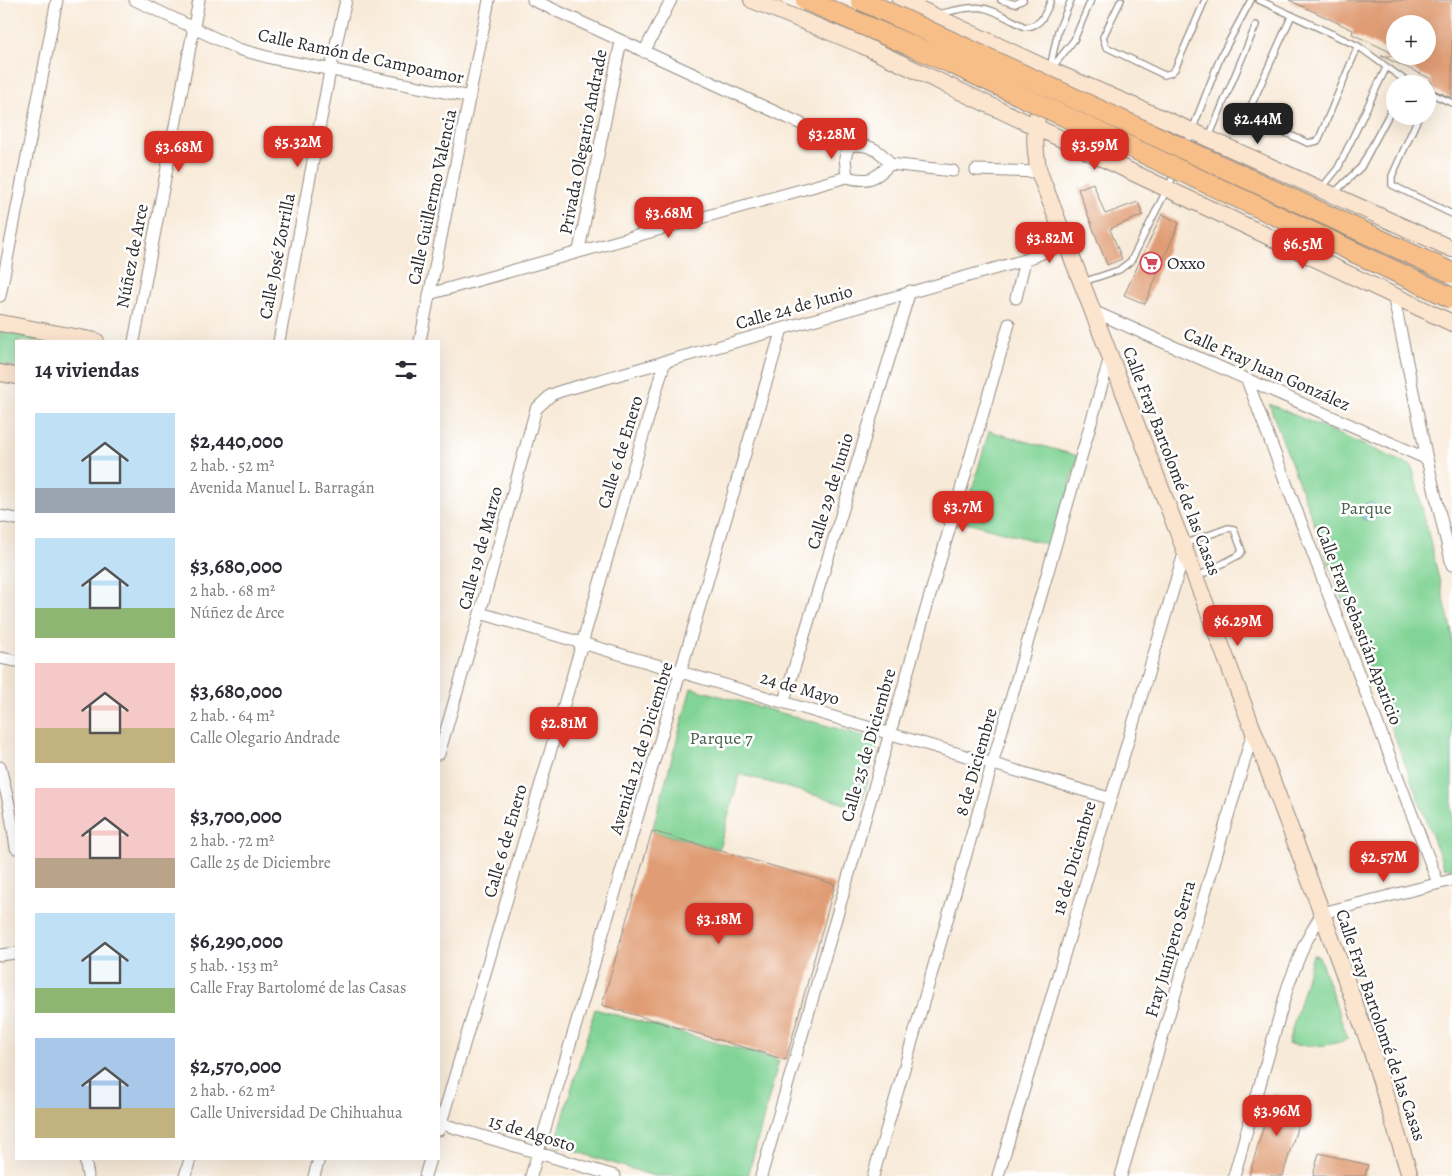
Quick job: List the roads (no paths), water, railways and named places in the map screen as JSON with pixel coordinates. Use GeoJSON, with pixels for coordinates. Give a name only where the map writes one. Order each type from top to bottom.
{"type":"FeatureCollection","features":[{"type":"Feature","properties":{"kind":"highway"},"geometry":{"type":"LineString","coordinates":[[806,0],[951,63],[1452,298]]}},
{"type":"Feature","properties":{"kind":"highway"},"geometry":{"type":"LineString","coordinates":[[861,0],[1452,273]]}},
{"type":"Feature","properties":{"kind":"street"},"geometry":{"type":"LineString","coordinates":[[0,296],[57,0]]}},
{"type":"Feature","properties":{"kind":"street","name":"Calle Ramón de Campoamor"},"geometry":{"type":"LineString","coordinates":[[135,0],[238,48],[271,58],[470,97]]}},
{"type":"Feature","properties":{"kind":"street","name":"Núñez de Arce"},"geometry":{"type":"LineString","coordinates":[[134,340],[199,0]]}},
{"type":"Feature","properties":{"kind":"street","name":"Calle José Zorrilla"},"geometry":{"type":"LineString","coordinates":[[279,340],[330,71],[346,0]]}},
{"type":"Feature","properties":{"kind":"street","name":"Calle Guillermo Valencia"},"geometry":{"type":"LineString","coordinates":[[420,340],[490,0]]}},
{"type":"Feature","properties":{"kind":"street"},"geometry":{"type":"LineString","coordinates":[[533,0],[849,146],[864,145],[872,147],[883,153],[890,164]]}},
{"type":"Feature","properties":{"kind":"street"},"geometry":{"type":"LineString","coordinates":[[644,52],[671,0]]}},
{"type":"Feature","properties":{"kind":"street"},"geometry":{"type":"LineString","coordinates":[[752,0],[862,45],[1204,207],[1394,294],[1452,323]]}},
{"type":"Feature","properties":{"kind":"street"},"geometry":{"type":"LineString","coordinates":[[807,24],[825,11],[831,0]]}},
{"type":"Feature","properties":{"kind":"street"},"geometry":{"type":"LineString","coordinates":[[861,0],[852,10],[850,22],[852,32],[862,45]]}},
{"type":"Feature","properties":{"kind":"street"},"geometry":{"type":"LineString","coordinates":[[900,0],[1050,70],[1192,131],[1452,249]]}},
{"type":"Feature","properties":{"kind":"street","name":"Privada Olegario Andrade"},"geometry":{"type":"LineString","coordinates":[[579,250],[621,41]]}},
{"type":"Feature","properties":{"kind":"street","name":"Calle Fray Bartolomé de las Casas"},"geometry":{"type":"LineString","coordinates":[[1050,70],[1034,126],[1035,152],[1039,172],[1196,578],[1322,913],[1371,1049],[1410,1176]]}},
{"type":"Feature","properties":{"kind":"street"},"geometry":{"type":"LineString","coordinates":[[847,177],[845,158],[849,146]]}},
{"type":"Feature","properties":{"kind":"street"},"geometry":{"type":"LineString","coordinates":[[1204,207],[1199,188],[1207,168],[1215,160],[1237,153]]}},
{"type":"Feature","properties":{"kind":"street"},"geometry":{"type":"LineString","coordinates":[[429,294],[579,250],[847,177],[862,181],[872,180],[890,164],[953,171]]}},
{"type":"Feature","properties":{"kind":"street"},"geometry":{"type":"LineString","coordinates":[[976,170],[1039,172]]}},
{"type":"Feature","properties":{"kind":"street","name":"Calle 24 de Junio"},"geometry":{"type":"LineString","coordinates":[[536,409],[550,395],[561,391],[1024,260],[1066,244]]}},
{"type":"Feature","properties":{"kind":"street"},"geometry":{"type":"LineString","coordinates":[[1016,298],[1024,260]]}},
{"type":"Feature","properties":{"kind":"street","name":"Calle 29 de Junio"},"geometry":{"type":"LineString","coordinates":[[784,701],[910,292]]}},
{"type":"Feature","properties":{"kind":"street"},"geometry":{"type":"LineString","coordinates":[[1394,294],[1427,459],[1452,565]]}},
{"type":"Feature","properties":{"kind":"street","name":"Calle Fray Juan González"},"geometry":{"type":"LineString","coordinates":[[1092,311],[1427,459]]}},
{"type":"Feature","properties":{"kind":"street"},"geometry":{"type":"LineString","coordinates":[[0,323],[91,340]]}},
{"type":"Feature","properties":{"kind":"street","name":"Calle 25 de Diciembre"},"geometry":{"type":"LineString","coordinates":[[762,1176],[1009,324]]}},
{"type":"Feature","properties":{"kind":"street","name":"Avenida 12 de Diciembre"},"geometry":{"type":"LineString","coordinates":[[531,1176],[782,329]]}},
{"type":"Feature","properties":{"kind":"street","name":"8 de Diciembre"},"geometry":{"type":"LineString","coordinates":[[873,1176],[994,764],[1110,357]]}},
{"type":"Feature","properties":{"kind":"street","name":"Calle 6 de Enero"},"geometry":{"type":"LineString","coordinates":[[440,1123],[666,361]]}},
{"type":"Feature","properties":{"kind":"street"},"geometry":{"type":"LineString","coordinates":[[0,372],[15,376]]}},
{"type":"Feature","properties":{"kind":"street","name":"Calle Fray Sebastián Aparicio"},"geometry":{"type":"LineString","coordinates":[[1247,380],[1438,883]]}},
{"type":"Feature","properties":{"kind":"street","name":"Calle 19 de Marzo"},"geometry":{"type":"LineString","coordinates":[[440,751],[536,409]]}},
{"type":"Feature","properties":{"kind":"street"},"geometry":{"type":"LineString","coordinates":[[0,516],[15,519]]}},
{"type":"Feature","properties":{"kind":"street","name":"18 de Diciembre"},"geometry":{"type":"LineString","coordinates":[[998,1176],[1184,547]]}},
{"type":"Feature","properties":{"kind":"street","name":"24 de Mayo"},"geometry":{"type":"LineString","coordinates":[[480,613],[681,674],[784,701],[889,734],[1109,798]]}},
{"type":"Feature","properties":{"kind":"street"},"geometry":{"type":"LineString","coordinates":[[0,658],[15,661]]}},
{"type":"Feature","properties":{"kind":"street","name":"Fray Junípero Serra"},"geometry":{"type":"LineString","coordinates":[[1121,1176],[1253,732]]}},
{"type":"Feature","properties":{"kind":"street"},"geometry":{"type":"LineString","coordinates":[[0,767],[13,805],[15,834]]}},
{"type":"Feature","properties":{"kind":"street"},"geometry":{"type":"LineString","coordinates":[[1234,1176],[1288,986],[1304,945],[1322,913],[1452,880]]}},
{"type":"Feature","properties":{"kind":"street"},"geometry":{"type":"LineString","coordinates":[[0,955],[15,953]]}},
{"type":"Feature","properties":{"kind":"street","name":"15 de Agosto"},"geometry":{"type":"LineString","coordinates":[[440,1126],[615,1176]]}},
{"type":"Feature","properties":{"kind":"street"},"geometry":{"type":"LineString","coordinates":[[84,1160],[88,1176]]}},
{"type":"Feature","properties":{"kind":"street"},"geometry":{"type":"LineString","coordinates":[[185,1176],[190,1160]]}},
{"type":"Feature","properties":{"kind":"street"},"geometry":{"type":"LineString","coordinates":[[314,1176],[319,1160]]}},
{"type":"Feature","properties":{"kind":"street"},"geometry":{"type":"LineString","coordinates":[[425,1176],[430,1160]]}},
{"type":"Feature","properties":{"kind":"lane"},"geometry":{"type":"LineString","coordinates":[[1001,0],[1012,4],[1023,0]]}},
{"type":"Feature","properties":{"kind":"lane"},"geometry":{"type":"LineString","coordinates":[[935,15],[977,6],[984,7],[1024,27],[1044,19],[1051,0]]}},
{"type":"Feature","properties":{"kind":"lane"},"geometry":{"type":"LineString","coordinates":[[1050,70],[1058,31],[1071,0]]}},
{"type":"Feature","properties":{"kind":"lane"},"geometry":{"type":"LineString","coordinates":[[1050,70],[1074,40],[1091,0]]}},
{"type":"Feature","properties":{"kind":"lane"},"geometry":{"type":"LineString","coordinates":[[1121,0],[1103,37],[1106,48],[1164,75],[1171,73],[1175,69],[1205,0]]}},
{"type":"Feature","properties":{"kind":"lane"},"geometry":{"type":"LineString","coordinates":[[1182,157],[1220,58],[1251,0]]}},
{"type":"Feature","properties":{"kind":"lane"},"geometry":{"type":"LineString","coordinates":[[1259,0],[1358,46],[1396,75]]}},
{"type":"Feature","properties":{"kind":"lane"},"geometry":{"type":"LineString","coordinates":[[1292,15],[1250,108],[1254,119],[1308,143],[1318,141],[1358,46]]}},
{"type":"Feature","properties":{"kind":"lane"},"geometry":{"type":"LineString","coordinates":[[1208,139],[1256,25]]}},
{"type":"Feature","properties":{"kind":"lane"},"geometry":{"type":"LineString","coordinates":[[1326,192],[1386,68]]}},
{"type":"Feature","properties":{"kind":"lane"},"geometry":{"type":"LineString","coordinates":[[1436,97],[1452,103]]}},
{"type":"Feature","properties":{"kind":"lane"},"geometry":{"type":"LineString","coordinates":[[1326,192],[1351,178],[1361,167],[1386,120]]}},
{"type":"Feature","properties":{"kind":"lane"},"geometry":{"type":"LineString","coordinates":[[1415,125],[1392,176],[1392,184],[1452,214]]}},
{"type":"Feature","properties":{"kind":"lane"},"geometry":{"type":"LineString","coordinates":[[1082,282],[1119,270],[1131,261],[1168,189],[1178,165]]}},
{"type":"Feature","properties":{"kind":"lane"},"geometry":{"type":"LineString","coordinates":[[1184,547],[1228,528],[1234,530],[1240,544],[1242,551],[1239,555],[1196,578]]}},
{"type":"Feature","properties":{"kind":"water"},"geometry":{"type":"Polygon","coordinates":[[[1369,503],[1375,506],[1378,512],[1375,518],[1369,521],[1363,518],[1360,512],[1363,506],[1369,503]]]}},
{"type":"Feature","properties":{"kind":"place","name":"Oxxo"},"geometry":{"type":"Point","coordinates":[1151,263]}},
{"type":"Feature","properties":{"kind":"park label","name":"Parque"},"geometry":{"type":"Point","coordinates":[1366,508]}},
{"type":"Feature","properties":{"kind":"park label","name":"Parque 7"},"geometry":{"type":"Point","coordinates":[721,738]}}]}
